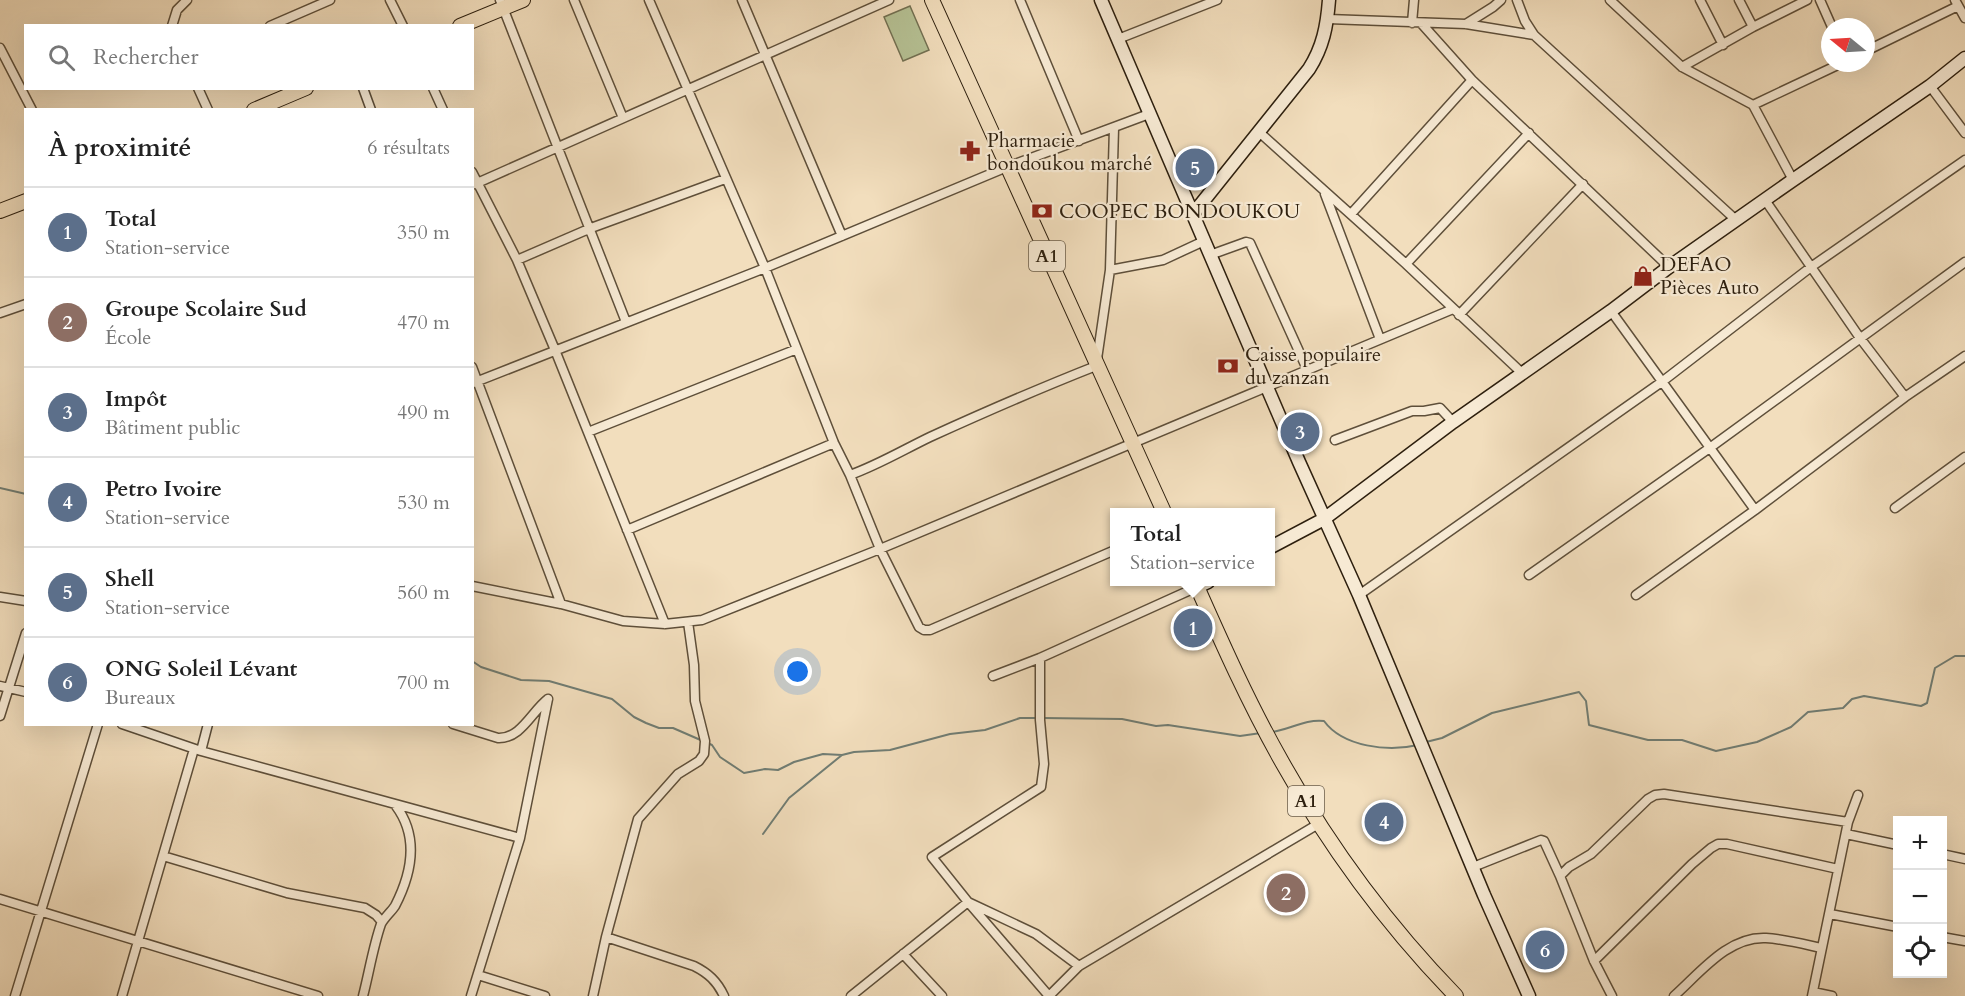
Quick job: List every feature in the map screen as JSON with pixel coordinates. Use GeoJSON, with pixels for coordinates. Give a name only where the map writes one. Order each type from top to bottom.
{"type":"FeatureCollection","features":[{"type":"Feature","properties":{"kind":"main road"},"geometry":{"type":"LineString","coordinates":[[464,24],[501,4],[523,0]]}},
{"type":"Feature","properties":{"kind":"main road","name":"A1"},"geometry":{"type":"LineString","coordinates":[[932,0],[1162,508]]}},
{"type":"Feature","properties":{"kind":"main road"},"geometry":{"type":"LineString","coordinates":[[270,106],[302,90]]}},
{"type":"Feature","properties":{"kind":"main road"},"geometry":{"type":"LineString","coordinates":[[0,211],[24,202]]}},
{"type":"Feature","properties":{"kind":"main road","name":"A1"},"geometry":{"type":"LineString","coordinates":[[1201,586],[1262,726],[1282,764],[1371,897],[1456,996]]}},
{"type":"Feature","properties":{"kind":"street"},"geometry":{"type":"LineString","coordinates":[[171,0],[177,10]]}},
{"type":"Feature","properties":{"kind":"street"},"geometry":{"type":"LineString","coordinates":[[173,24],[177,10],[187,0]]}},
{"type":"Feature","properties":{"kind":"street"},"geometry":{"type":"LineString","coordinates":[[275,24],[330,0]]}},
{"type":"Feature","properties":{"kind":"street"},"geometry":{"type":"LineString","coordinates":[[390,0],[402,24]]}},
{"type":"Feature","properties":{"kind":"street"},"geometry":{"type":"LineString","coordinates":[[574,0],[623,118]]}},
{"type":"Feature","properties":{"kind":"street"},"geometry":{"type":"LineString","coordinates":[[649,0],[765,268],[834,443],[850,475],[880,549],[919,627],[930,630],[1110,552]]}},
{"type":"Feature","properties":{"kind":"street"},"geometry":{"type":"LineString","coordinates":[[742,0],[842,236]]}},
{"type":"Feature","properties":{"kind":"street"},"geometry":{"type":"LineString","coordinates":[[665,624],[555,350],[516,260],[475,184],[888,0]]}},
{"type":"Feature","properties":{"kind":"street"},"geometry":{"type":"LineString","coordinates":[[1020,0],[1079,141]]}},
{"type":"Feature","properties":{"kind":"street"},"geometry":{"type":"LineString","coordinates":[[1101,0],[1324,519],[1359,595],[1503,940],[1529,996]]}},
{"type":"Feature","properties":{"kind":"street"},"geometry":{"type":"LineString","coordinates":[[1118,39],[1217,0]]}},
{"type":"Feature","properties":{"kind":"street"},"geometry":{"type":"LineString","coordinates":[[1193,214],[1309,69],[1319,53],[1325,36],[1329,0]]}},
{"type":"Feature","properties":{"kind":"street"},"geometry":{"type":"LineString","coordinates":[[1414,0],[1416,23],[1472,80],[1669,267]]}},
{"type":"Feature","properties":{"kind":"street"},"geometry":{"type":"LineString","coordinates":[[1466,24],[1501,0]]}},
{"type":"Feature","properties":{"kind":"street"},"geometry":{"type":"LineString","coordinates":[[1517,0],[1525,21],[1534,35],[1736,220]]}},
{"type":"Feature","properties":{"kind":"street"},"geometry":{"type":"LineString","coordinates":[[1610,0],[1682,67],[1753,105],[1793,180]]}},
{"type":"Feature","properties":{"kind":"street"},"geometry":{"type":"LineString","coordinates":[[1700,0],[1723,45]]}},
{"type":"Feature","properties":{"kind":"street"},"geometry":{"type":"LineString","coordinates":[[1739,0],[1753,27]]}},
{"type":"Feature","properties":{"kind":"street"},"geometry":{"type":"LineString","coordinates":[[1682,67],[1807,0]]}},
{"type":"Feature","properties":{"kind":"street"},"geometry":{"type":"LineString","coordinates":[[1820,0],[1828,18]]}},
{"type":"Feature","properties":{"kind":"street"},"geometry":{"type":"LineString","coordinates":[[1875,46],[1956,3],[1965,18]]}},
{"type":"Feature","properties":{"kind":"street"},"geometry":{"type":"LineString","coordinates":[[501,4],[591,228],[626,322]]}},
{"type":"Feature","properties":{"kind":"street"},"geometry":{"type":"LineString","coordinates":[[1328,19],[1466,24],[1534,35]]}},
{"type":"Feature","properties":{"kind":"street"},"geometry":{"type":"LineString","coordinates":[[0,48],[3,60],[31,108]]}},
{"type":"Feature","properties":{"kind":"street"},"geometry":{"type":"LineString","coordinates":[[1275,545],[1324,519],[1453,422],[1611,311],[1669,267],[1930,86],[1965,58]]}},
{"type":"Feature","properties":{"kind":"street"},"geometry":{"type":"LineString","coordinates":[[1753,105],[1823,72]]}},
{"type":"Feature","properties":{"kind":"street"},"geometry":{"type":"LineString","coordinates":[[1351,214],[1472,80]]}},
{"type":"Feature","properties":{"kind":"street"},"geometry":{"type":"LineString","coordinates":[[1930,86],[1965,133]]}},
{"type":"Feature","properties":{"kind":"street"},"geometry":{"type":"LineString","coordinates":[[199,90],[207,108]]}},
{"type":"Feature","properties":{"kind":"street"},"geometry":{"type":"LineString","coordinates":[[364,90],[370,108]]}},
{"type":"Feature","properties":{"kind":"street"},"geometry":{"type":"LineString","coordinates":[[434,90],[442,108]]}},
{"type":"Feature","properties":{"kind":"street"},"geometry":{"type":"LineString","coordinates":[[561,604],[475,382],[765,268],[1007,167],[1149,114]]}},
{"type":"Feature","properties":{"kind":"street"},"geometry":{"type":"LineString","coordinates":[[850,475],[873,467],[924,440],[1009,401],[1096,366],[1110,270],[1114,128]]}},
{"type":"Feature","properties":{"kind":"street"},"geometry":{"type":"LineString","coordinates":[[1259,132],[1406,264],[1523,374]]}},
{"type":"Feature","properties":{"kind":"street"},"geometry":{"type":"LineString","coordinates":[[1406,264],[1529,133]]}},
{"type":"Feature","properties":{"kind":"street"},"geometry":{"type":"LineString","coordinates":[[1359,595],[1663,381],[1811,267],[1965,160]]}},
{"type":"Feature","properties":{"kind":"street"},"geometry":{"type":"LineString","coordinates":[[516,260],[591,228],[725,179]]}},
{"type":"Feature","properties":{"kind":"street"},"geometry":{"type":"LineString","coordinates":[[474,586],[561,604],[623,621],[665,624],[702,620],[880,549],[1268,388],[1380,339],[1456,312],[1584,184]]}},
{"type":"Feature","properties":{"kind":"street"},"geometry":{"type":"LineString","coordinates":[[1324,191],[1380,339]]}},
{"type":"Feature","properties":{"kind":"street"},"geometry":{"type":"LineString","coordinates":[[1765,200],[1860,338],[1905,397]]}},
{"type":"Feature","properties":{"kind":"street"},"geometry":{"type":"LineString","coordinates":[[1110,270],[1163,260],[1204,242]]}},
{"type":"Feature","properties":{"kind":"street"},"geometry":{"type":"LineString","coordinates":[[1210,255],[1246,242],[1250,243],[1307,369]]}},
{"type":"Feature","properties":{"kind":"street"},"geometry":{"type":"LineString","coordinates":[[1529,575],[1711,447],[1965,262]]}},
{"type":"Feature","properties":{"kind":"street"},"geometry":{"type":"LineString","coordinates":[[0,313],[24,305]]}},
{"type":"Feature","properties":{"kind":"street"},"geometry":{"type":"LineString","coordinates":[[1611,311],[1755,510]]}},
{"type":"Feature","properties":{"kind":"street"},"geometry":{"type":"LineString","coordinates":[[588,432],[797,350]]}},
{"type":"Feature","properties":{"kind":"street"},"geometry":{"type":"LineString","coordinates":[[1636,595],[1755,510],[1905,397],[1965,356]]}},
{"type":"Feature","properties":{"kind":"street"},"geometry":{"type":"LineString","coordinates":[[1335,440],[1412,411],[1440,408],[1453,422]]}},
{"type":"Feature","properties":{"kind":"street"},"geometry":{"type":"LineString","coordinates":[[627,530],[834,443]]}},
{"type":"Feature","properties":{"kind":"street"},"geometry":{"type":"LineString","coordinates":[[1895,508],[1965,457]]}},
{"type":"Feature","properties":{"kind":"street"},"geometry":{"type":"LineString","coordinates":[[993,676],[1040,658],[1196,586]]}},
{"type":"Feature","properties":{"kind":"street"},"geometry":{"type":"LineString","coordinates":[[0,597],[24,601]]}},
{"type":"Feature","properties":{"kind":"street"},"geometry":{"type":"LineString","coordinates":[[593,996],[606,937],[640,814],[678,774],[699,761],[704,754],[705,741],[695,701],[694,665],[688,622]]}},
{"type":"Feature","properties":{"kind":"street"},"geometry":{"type":"LineString","coordinates":[[0,716],[4,686],[24,638]]}},
{"type":"Feature","properties":{"kind":"street"},"geometry":{"type":"LineString","coordinates":[[1040,658],[1040,720],[1044,764],[1041,787],[932,857],[1049,996],[1079,966],[1320,823]]}},
{"type":"Feature","properties":{"kind":"street"},"geometry":{"type":"LineString","coordinates":[[4,686],[24,691]]}},
{"type":"Feature","properties":{"kind":"street"},"geometry":{"type":"LineString","coordinates":[[460,726],[505,738],[514,735],[547,699],[549,700],[520,838],[471,996]]}},
{"type":"Feature","properties":{"kind":"street"},"geometry":{"type":"LineString","coordinates":[[15,996],[97,726]]}},
{"type":"Feature","properties":{"kind":"street"},"geometry":{"type":"LineString","coordinates":[[128,726],[197,750],[520,838]]}},
{"type":"Feature","properties":{"kind":"street"},"geometry":{"type":"LineString","coordinates":[[122,996],[163,856],[197,750],[207,726]]}},
{"type":"Feature","properties":{"kind":"street"},"geometry":{"type":"LineString","coordinates":[[1560,876],[1569,867],[1591,854],[1655,795],[1673,795],[1848,822]]}},
{"type":"Feature","properties":{"kind":"street"},"geometry":{"type":"LineString","coordinates":[[1832,996],[1813,994],[1848,822],[1858,795]]}},
{"type":"Feature","properties":{"kind":"street"},"geometry":{"type":"LineString","coordinates":[[363,996],[382,922],[397,902],[408,868],[411,850],[408,828],[405,818],[396,806]]}},
{"type":"Feature","properties":{"kind":"street"},"geometry":{"type":"LineString","coordinates":[[1846,834],[1893,844]]}},
{"type":"Feature","properties":{"kind":"street"},"geometry":{"type":"LineString","coordinates":[[1473,867],[1541,840],[1544,841],[1594,961],[1612,996]]}},
{"type":"Feature","properties":{"kind":"street"},"geometry":{"type":"LineString","coordinates":[[1594,961],[1692,864],[1718,844],[1727,844],[1838,869]]}},
{"type":"Feature","properties":{"kind":"street"},"geometry":{"type":"LineString","coordinates":[[1947,855],[1965,859]]}},
{"type":"Feature","properties":{"kind":"street"},"geometry":{"type":"LineString","coordinates":[[163,856],[277,891],[365,908],[382,922]]}},
{"type":"Feature","properties":{"kind":"street"},"geometry":{"type":"LineString","coordinates":[[0,899],[318,996]]}},
{"type":"Feature","properties":{"kind":"street"},"geometry":{"type":"LineString","coordinates":[[851,996],[968,902]]}},
{"type":"Feature","properties":{"kind":"street"},"geometry":{"type":"LineString","coordinates":[[968,902],[1036,934],[1079,966]]}},
{"type":"Feature","properties":{"kind":"street"},"geometry":{"type":"LineString","coordinates":[[1830,914],[1893,926]]}},
{"type":"Feature","properties":{"kind":"street"},"geometry":{"type":"LineString","coordinates":[[606,937],[700,969],[718,984],[724,996]]}},
{"type":"Feature","properties":{"kind":"street"},"geometry":{"type":"LineString","coordinates":[[1674,996],[1725,950],[1748,939],[1766,938],[1821,948]]}},
{"type":"Feature","properties":{"kind":"street"},"geometry":{"type":"LineString","coordinates":[[1947,938],[1965,941]]}},
{"type":"Feature","properties":{"kind":"street"},"geometry":{"type":"LineString","coordinates":[[903,954],[942,996]]}},
{"type":"Feature","properties":{"kind":"street"},"geometry":{"type":"LineString","coordinates":[[478,975],[545,996]]}},
{"type":"Feature","properties":{"kind":"green space"},"geometry":{"type":"Polygon","coordinates":[[[910,6],[929,50],[903,61],[884,17],[910,6]]]}},
{"type":"Feature","properties":{"kind":"waterway"},"geometry":{"type":"LineString","coordinates":[[0,488],[24,494]]}},
{"type":"Feature","properties":{"kind":"waterway"},"geometry":{"type":"LineString","coordinates":[[1426,742],[1442,738],[1492,713],[1579,692],[1586,701],[1589,725],[1648,740],[1682,740],[1716,751],[1757,742],[1791,727],[1808,712],[1843,708],[1852,699],[1864,696],[1921,706],[1927,703],[1935,668],[1955,656],[1965,656]]}},
{"type":"Feature","properties":{"kind":"waterway"},"geometry":{"type":"LineString","coordinates":[[474,662],[481,667],[521,680],[549,681],[612,699],[634,717],[646,723],[659,728],[673,728],[712,745],[720,757],[744,773],[765,769],[778,770],[794,762],[823,754],[842,755],[890,750],[950,734],[985,730],[1020,718],[1038,718]]}},
{"type":"Feature","properties":{"kind":"waterway"},"geometry":{"type":"LineString","coordinates":[[1043,718],[1122,719],[1156,726],[1168,725],[1240,736],[1261,733]]}},
{"type":"Feature","properties":{"kind":"waterway"},"geometry":{"type":"LineString","coordinates":[[1272,732],[1311,721],[1324,721],[1332,730],[1354,742],[1393,748],[1418,745]]}},
{"type":"Feature","properties":{"kind":"waterway"},"geometry":{"type":"LineString","coordinates":[[763,834],[789,798],[842,755]]}},
{"type":"Feature","properties":{"kind":"place","name":"Pharmacie bondoukou marché"},"geometry":{"type":"Point","coordinates":[970,151]}},
{"type":"Feature","properties":{"kind":"place","name":"Shell"},"geometry":{"type":"Point","coordinates":[1195,168]}},
{"type":"Feature","properties":{"kind":"place","name":"COOPEC BONDOUKOU"},"geometry":{"type":"Point","coordinates":[1042,211]}},
{"type":"Feature","properties":{"kind":"place","name":"DEFAO Pièces Auto"},"geometry":{"type":"Point","coordinates":[1643,276]}},
{"type":"Feature","properties":{"kind":"place","name":"Caisse populaire du zanzan"},"geometry":{"type":"Point","coordinates":[1228,366]}},
{"type":"Feature","properties":{"kind":"place","name":"Impôt"},"geometry":{"type":"Point","coordinates":[1300,432]}},
{"type":"Feature","properties":{"kind":"place","name":"Total"},"geometry":{"type":"Point","coordinates":[1193,628]}},
{"type":"Feature","properties":{"kind":"place","name":"Petro Ivoire"},"geometry":{"type":"Point","coordinates":[1384,822]}},
{"type":"Feature","properties":{"kind":"place","name":"Groupe Scolaire Sud"},"geometry":{"type":"Point","coordinates":[1286,893]}},
{"type":"Feature","properties":{"kind":"place","name":"ONG Soleil Lévant"},"geometry":{"type":"Point","coordinates":[1545,950]}}]}
